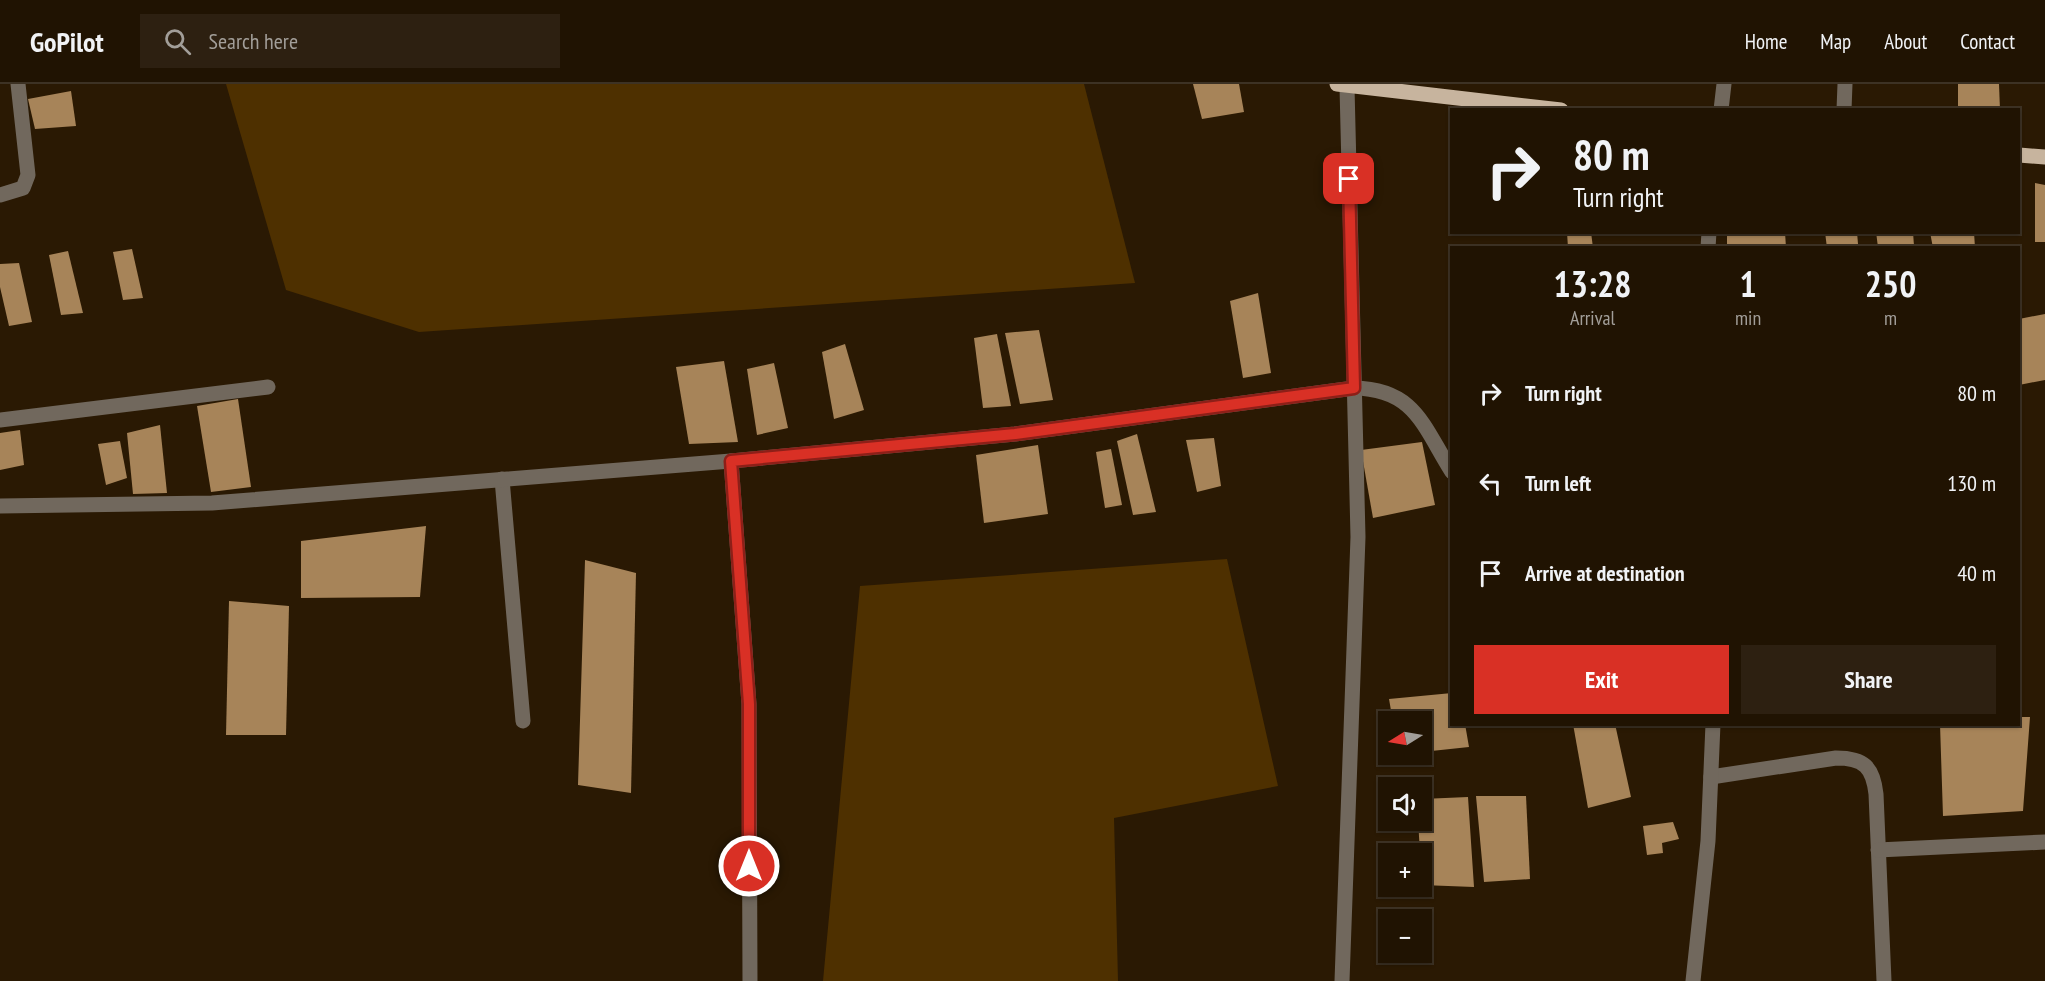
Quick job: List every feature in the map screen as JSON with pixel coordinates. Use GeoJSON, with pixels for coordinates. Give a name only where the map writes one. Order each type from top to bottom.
{"type":"FeatureCollection","features":[{"type":"Feature","properties":{"kind":"main road"},"geometry":{"type":"LineString","coordinates":[[1342,85],[1543,108]]}},
{"type":"Feature","properties":{"kind":"main road"},"geometry":{"type":"LineString","coordinates":[[2020,154],[2045,156]]}},
{"type":"Feature","properties":{"kind":"street"},"geometry":{"type":"LineString","coordinates":[[0,195],[23,188],[28,176],[18,84]]}},
{"type":"Feature","properties":{"kind":"street"},"geometry":{"type":"LineString","coordinates":[[1720,108],[1725,84]]}},
{"type":"Feature","properties":{"kind":"street"},"geometry":{"type":"LineString","coordinates":[[1844,108],[1845,84]]}},
{"type":"Feature","properties":{"kind":"street"},"geometry":{"type":"LineString","coordinates":[[1342,85],[1358,537],[1342,981]]}},
{"type":"Feature","properties":{"kind":"street"},"geometry":{"type":"LineString","coordinates":[[0,420],[268,387]]}},
{"type":"Feature","properties":{"kind":"street"},"geometry":{"type":"LineString","coordinates":[[0,506],[212,503],[731,461],[1015,434],[1354,388],[1376,388],[1394,394],[1409,404],[1450,469]]}},
{"type":"Feature","properties":{"kind":"street"},"geometry":{"type":"LineString","coordinates":[[731,461],[749,704],[750,981]]}},
{"type":"Feature","properties":{"kind":"street"},"geometry":{"type":"LineString","coordinates":[[502,479],[523,721]]}},
{"type":"Feature","properties":{"kind":"street"},"geometry":{"type":"LineString","coordinates":[[1693,981],[1708,841],[1713,726]]}},
{"type":"Feature","properties":{"kind":"street"},"geometry":{"type":"LineString","coordinates":[[1711,777],[1836,758],[1850,758],[1864,763],[1874,777],[1884,981]]}},
{"type":"Feature","properties":{"kind":"street"},"geometry":{"type":"LineString","coordinates":[[1878,850],[2045,842]]}},
{"type":"Feature","properties":{"kind":"shaded area"},"geometry":{"type":"Polygon","coordinates":[[[226,84],[1084,84],[1135,283],[419,332],[286,290],[226,84]]]}},
{"type":"Feature","properties":{"kind":"shaded area"},"geometry":{"type":"Polygon","coordinates":[[[1227,559],[1278,786],[1114,818],[1118,981],[823,981],[860,586],[1227,559]]]}},
{"type":"Feature","properties":{"kind":"building"},"geometry":{"type":"Polygon","coordinates":[[[1193,84],[1239,84],[1244,112],[1202,119],[1193,84]]]}},
{"type":"Feature","properties":{"kind":"building"},"geometry":{"type":"Polygon","coordinates":[[[1958,84],[1999,84],[2000,108],[1958,108],[1958,84]]]}},
{"type":"Feature","properties":{"kind":"building"},"geometry":{"type":"Polygon","coordinates":[[[71,91],[76,126],[35,129],[28,99],[71,91]]]}},
{"type":"Feature","properties":{"kind":"building"},"geometry":{"type":"Polygon","coordinates":[[[2035,183],[2045,185],[2045,242],[2035,242],[2035,183]]]}},
{"type":"Feature","properties":{"kind":"building"},"geometry":{"type":"Polygon","coordinates":[[[1567,234],[1591,234],[1593,246],[1568,246],[1567,234]]]}},
{"type":"Feature","properties":{"kind":"building"},"geometry":{"type":"Polygon","coordinates":[[[1727,234],[1785,234],[1786,246],[1727,246],[1727,234]]]}},
{"type":"Feature","properties":{"kind":"building"},"geometry":{"type":"Polygon","coordinates":[[[1825,234],[1857,234],[1858,244],[1827,246],[1825,234]]]}},
{"type":"Feature","properties":{"kind":"building"},"geometry":{"type":"Polygon","coordinates":[[[1876,234],[1913,234],[1914,246],[1878,246],[1876,234]]]}},
{"type":"Feature","properties":{"kind":"building"},"geometry":{"type":"Polygon","coordinates":[[[1930,234],[1974,234],[1975,246],[1933,246],[1930,234]]]}},
{"type":"Feature","properties":{"kind":"building"},"geometry":{"type":"Polygon","coordinates":[[[132,249],[143,298],[123,300],[113,252],[132,249]]]}},
{"type":"Feature","properties":{"kind":"building"},"geometry":{"type":"Polygon","coordinates":[[[68,251],[83,313],[61,315],[49,255],[68,251]]]}},
{"type":"Feature","properties":{"kind":"building"},"geometry":{"type":"Polygon","coordinates":[[[19,263],[32,322],[9,326],[0,287],[0,264],[19,263]]]}},
{"type":"Feature","properties":{"kind":"building"},"geometry":{"type":"Polygon","coordinates":[[[1258,293],[1271,373],[1243,378],[1230,301],[1258,293]]]}},
{"type":"Feature","properties":{"kind":"building"},"geometry":{"type":"Polygon","coordinates":[[[2045,314],[2045,380],[2020,385],[2020,319],[2045,314]]]}},
{"type":"Feature","properties":{"kind":"building"},"geometry":{"type":"Polygon","coordinates":[[[1039,330],[1053,400],[1020,404],[1005,333],[1039,330]]]}},
{"type":"Feature","properties":{"kind":"building"},"geometry":{"type":"Polygon","coordinates":[[[997,334],[1011,406],[983,408],[974,338],[997,334]]]}},
{"type":"Feature","properties":{"kind":"building"},"geometry":{"type":"Polygon","coordinates":[[[845,344],[864,410],[834,419],[822,352],[845,344]]]}},
{"type":"Feature","properties":{"kind":"building"},"geometry":{"type":"Polygon","coordinates":[[[724,361],[738,442],[689,444],[676,367],[724,361]]]}},
{"type":"Feature","properties":{"kind":"building"},"geometry":{"type":"Polygon","coordinates":[[[774,363],[788,428],[757,435],[747,369],[774,363]]]}},
{"type":"Feature","properties":{"kind":"building"},"geometry":{"type":"Polygon","coordinates":[[[238,399],[251,487],[211,492],[197,406],[238,399]]]}},
{"type":"Feature","properties":{"kind":"building"},"geometry":{"type":"Polygon","coordinates":[[[160,425],[167,493],[133,494],[127,433],[160,425]]]}},
{"type":"Feature","properties":{"kind":"building"},"geometry":{"type":"Polygon","coordinates":[[[20,430],[24,465],[0,470],[0,433],[20,430]]]}},
{"type":"Feature","properties":{"kind":"building"},"geometry":{"type":"Polygon","coordinates":[[[1137,434],[1156,512],[1133,515],[1117,441],[1137,434]]]}},
{"type":"Feature","properties":{"kind":"building"},"geometry":{"type":"Polygon","coordinates":[[[1214,438],[1221,486],[1197,492],[1186,440],[1214,438]]]}},
{"type":"Feature","properties":{"kind":"building"},"geometry":{"type":"Polygon","coordinates":[[[120,441],[127,478],[106,485],[98,444],[120,441]]]}},
{"type":"Feature","properties":{"kind":"building"},"geometry":{"type":"Polygon","coordinates":[[[1422,442],[1435,505],[1373,518],[1361,450],[1422,442]]]}},
{"type":"Feature","properties":{"kind":"building"},"geometry":{"type":"Polygon","coordinates":[[[1038,445],[1048,514],[984,523],[976,455],[1038,445]]]}},
{"type":"Feature","properties":{"kind":"building"},"geometry":{"type":"Polygon","coordinates":[[[1111,449],[1122,505],[1105,508],[1096,452],[1111,449]]]}},
{"type":"Feature","properties":{"kind":"building"},"geometry":{"type":"Polygon","coordinates":[[[426,526],[420,597],[301,598],[301,541],[426,526]]]}},
{"type":"Feature","properties":{"kind":"building"},"geometry":{"type":"Polygon","coordinates":[[[585,560],[636,573],[631,793],[578,785],[585,560]]]}},
{"type":"Feature","properties":{"kind":"building"},"geometry":{"type":"Polygon","coordinates":[[[229,601],[289,606],[286,735],[226,735],[229,601]]]}},
{"type":"Feature","properties":{"kind":"building"},"geometry":{"type":"Polygon","coordinates":[[[1450,693],[1450,726],[1465,726],[1469,747],[1432,751],[1432,711],[1391,711],[1389,699],[1450,693]]]}},
{"type":"Feature","properties":{"kind":"building"},"geometry":{"type":"Polygon","coordinates":[[[2020,717],[2030,717],[2023,811],[1943,816],[1940,726],[2020,726],[2020,717]]]}},
{"type":"Feature","properties":{"kind":"building"},"geometry":{"type":"Polygon","coordinates":[[[1573,726],[1615,726],[1631,797],[1588,808],[1573,726]]]}},
{"type":"Feature","properties":{"kind":"building"},"geometry":{"type":"Polygon","coordinates":[[[1476,796],[1526,796],[1530,879],[1484,882],[1476,796]]]}},
{"type":"Feature","properties":{"kind":"building"},"geometry":{"type":"Polygon","coordinates":[[[1468,797],[1474,887],[1432,885],[1432,843],[1419,843],[1419,831],[1432,831],[1432,799],[1468,797]]]}},
{"type":"Feature","properties":{"kind":"building"},"geometry":{"type":"Polygon","coordinates":[[[1673,822],[1679,839],[1662,843],[1663,853],[1647,855],[1643,826],[1673,822]]]}},
{"type":"Feature","properties":{"kind":"route"},"geometry":{"type":"LineString","coordinates":[[749,866],[749,704],[731,461],[1015,434],[1354,388],[1349,179]]}}]}
